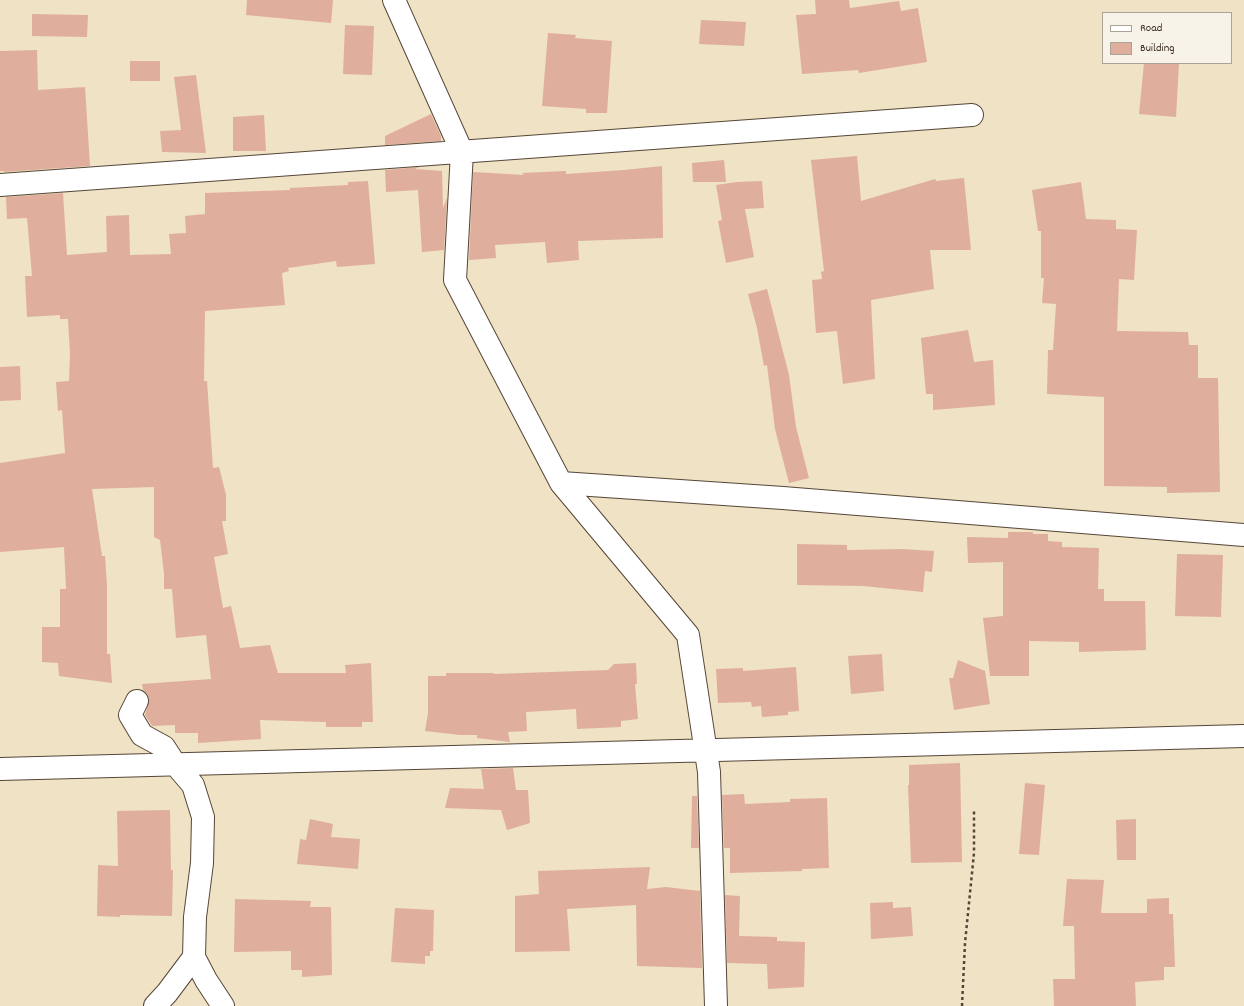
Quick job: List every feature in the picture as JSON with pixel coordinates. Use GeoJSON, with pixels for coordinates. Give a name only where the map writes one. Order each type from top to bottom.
{"type":"FeatureCollection","features":[{"type":"Feature","properties":{"kind":"street"},"geometry":{"type":"LineString","coordinates":[[394,0],[462,152],[455,280],[561,483],[688,635],[709,772],[716,1006]]}},
{"type":"Feature","properties":{"kind":"street"},"geometry":{"type":"LineString","coordinates":[[0,185],[972,115]]}},
{"type":"Feature","properties":{"kind":"street"},"geometry":{"type":"LineString","coordinates":[[561,483],[1244,535]]}},
{"type":"Feature","properties":{"kind":"street"},"geometry":{"type":"LineString","coordinates":[[137,701],[130,714],[142,734],[164,746],[175,764],[193,785],[203,818],[202,863],[195,918],[194,957],[206,980],[223,1006]]}},
{"type":"Feature","properties":{"kind":"street"},"geometry":{"type":"LineString","coordinates":[[0,769],[1244,736]]}},
{"type":"Feature","properties":{"kind":"street"},"geometry":{"type":"LineString","coordinates":[[193,785],[202,764]]}},
{"type":"Feature","properties":{"kind":"street"},"geometry":{"type":"LineString","coordinates":[[155,1006],[167,993],[194,957]]}},
{"type":"Feature","properties":{"kind":"path"},"geometry":{"type":"LineString","coordinates":[[962,1006],[965,943],[974,853],[974,810]]}},
{"type":"Feature","properties":{"kind":"building"},"geometry":{"type":"Polygon","coordinates":[[[247,0],[333,0],[331,23],[246,15],[247,0]]]}},
{"type":"Feature","properties":{"kind":"building"},"geometry":{"type":"Polygon","coordinates":[[[815,0],[849,0],[850,8],[899,1],[901,11],[918,8],[927,62],[859,73],[858,70],[802,74],[796,15],[816,14],[815,0]]]}},
{"type":"Feature","properties":{"kind":"building"},"geometry":{"type":"Polygon","coordinates":[[[32,14],[88,15],[87,37],[32,36],[32,14]]]}},
{"type":"Feature","properties":{"kind":"building"},"geometry":{"type":"Polygon","coordinates":[[[701,20],[746,22],[744,46],[699,44],[701,20]]]}},
{"type":"Feature","properties":{"kind":"building"},"geometry":{"type":"Polygon","coordinates":[[[345,25],[374,26],[372,75],[343,74],[345,25]]]}},
{"type":"Feature","properties":{"kind":"building"},"geometry":{"type":"Polygon","coordinates":[[[548,33],[576,35],[575,38],[612,41],[607,113],[586,113],[586,109],[542,106],[548,33]]]}},
{"type":"Feature","properties":{"kind":"building"},"geometry":{"type":"Polygon","coordinates":[[[37,50],[38,90],[85,87],[90,166],[4,172],[0,171],[0,51],[37,50]]]}},
{"type":"Feature","properties":{"kind":"building"},"geometry":{"type":"Polygon","coordinates":[[[130,61],[160,61],[160,81],[130,81],[130,61]]]}},
{"type":"Feature","properties":{"kind":"building"},"geometry":{"type":"Polygon","coordinates":[[[1144,64],[1179,64],[1176,117],[1139,114],[1144,64]]]}},
{"type":"Feature","properties":{"kind":"building"},"geometry":{"type":"Polygon","coordinates":[[[196,75],[206,153],[162,152],[160,131],[181,130],[174,77],[196,75]]]}},
{"type":"Feature","properties":{"kind":"building"},"geometry":{"type":"Polygon","coordinates":[[[431,114],[441,136],[441,141],[385,145],[385,136],[431,114]]]}},
{"type":"Feature","properties":{"kind":"building"},"geometry":{"type":"Polygon","coordinates":[[[264,115],[266,151],[233,151],[233,117],[264,115]]]}},
{"type":"Feature","properties":{"kind":"building"},"geometry":{"type":"Polygon","coordinates":[[[857,156],[861,201],[935,179],[936,181],[964,178],[971,250],[930,250],[934,289],[871,300],[875,379],[843,384],[837,331],[816,333],[812,280],[822,279],[821,272],[824,271],[811,160],[857,156]]]}},
{"type":"Feature","properties":{"kind":"building"},"geometry":{"type":"Polygon","coordinates":[[[724,160],[726,182],[693,182],[692,163],[724,160]]]}},
{"type":"Feature","properties":{"kind":"building"},"geometry":{"type":"Polygon","coordinates":[[[662,166],[663,238],[578,241],[579,260],[547,263],[545,242],[495,245],[496,258],[469,260],[473,172],[524,175],[522,173],[566,171],[566,174],[662,166]]]}},
{"type":"Feature","properties":{"kind":"building"},"geometry":{"type":"Polygon","coordinates":[[[419,167],[415,169],[442,171],[443,208],[447,198],[444,250],[422,252],[418,190],[386,192],[385,170],[419,167]]]}},
{"type":"Feature","properties":{"kind":"building"},"geometry":{"type":"Polygon","coordinates":[[[368,181],[375,264],[337,267],[336,261],[288,268],[289,271],[282,273],[285,305],[205,311],[204,381],[207,381],[213,468],[219,467],[226,495],[226,521],[222,521],[228,554],[214,557],[223,608],[231,606],[240,648],[270,645],[278,673],[346,673],[345,665],[371,663],[373,722],[362,722],[362,727],[326,727],[326,722],[260,720],[261,739],[198,743],[198,733],[175,733],[175,725],[152,726],[145,715],[149,700],[147,694],[143,690],[142,684],[211,679],[206,635],[176,638],[172,589],[164,589],[164,574],[160,540],[154,537],[154,487],[92,489],[102,556],[105,556],[107,586],[107,654],[110,654],[112,683],[59,676],[58,663],[42,662],[42,627],[60,627],[60,589],[66,589],[64,547],[0,552],[0,463],[65,453],[62,410],[58,411],[56,382],[69,381],[70,354],[68,319],[60,319],[60,315],[27,317],[25,276],[32,276],[27,218],[7,219],[6,197],[63,193],[67,255],[107,252],[106,216],[129,215],[130,255],[171,254],[169,234],[186,233],[185,216],[205,214],[205,193],[290,190],[290,188],[348,185],[348,182],[368,181]]]}},
{"type":"Feature","properties":{"kind":"building"},"geometry":{"type":"Polygon","coordinates":[[[762,181],[764,208],[745,209],[754,257],[726,263],[718,221],[722,220],[716,185],[762,181]]]}},
{"type":"Feature","properties":{"kind":"building"},"geometry":{"type":"Polygon","coordinates":[[[1081,182],[1086,219],[1116,220],[1116,229],[1137,230],[1134,280],[1119,279],[1117,331],[1188,332],[1189,345],[1198,345],[1198,378],[1218,378],[1220,492],[1167,493],[1167,487],[1104,486],[1104,397],[1047,394],[1048,350],[1053,350],[1056,304],[1042,303],[1044,278],[1041,278],[1041,231],[1038,231],[1032,190],[1081,182]]]}},
{"type":"Feature","properties":{"kind":"building"},"geometry":{"type":"Polygon","coordinates":[[[767,289],[789,375],[796,427],[809,478],[789,483],[775,429],[767,365],[764,366],[757,328],[748,294],[767,289]]]}},
{"type":"Feature","properties":{"kind":"building"},"geometry":{"type":"Polygon","coordinates":[[[968,330],[974,362],[993,360],[995,405],[933,410],[933,394],[926,394],[921,338],[968,330]]]}},
{"type":"Feature","properties":{"kind":"building"},"geometry":{"type":"Polygon","coordinates":[[[20,366],[21,400],[0,401],[0,367],[20,366]]]}},
{"type":"Feature","properties":{"kind":"building"},"geometry":{"type":"Polygon","coordinates":[[[1008,532],[1033,532],[1033,534],[1048,534],[1048,541],[1062,542],[1062,547],[1099,548],[1098,589],[1104,589],[1104,601],[1145,601],[1146,650],[1079,652],[1079,642],[1029,641],[1029,676],[990,676],[983,618],[1003,616],[1003,562],[968,563],[967,537],[1008,538],[1008,532]]]}},
{"type":"Feature","properties":{"kind":"building"},"geometry":{"type":"Polygon","coordinates":[[[797,544],[847,545],[847,550],[902,549],[934,551],[932,572],[925,571],[923,592],[863,586],[797,585],[797,544]]]}},
{"type":"Feature","properties":{"kind":"building"},"geometry":{"type":"Polygon","coordinates":[[[1177,554],[1223,555],[1221,617],[1175,616],[1177,554]]]}},
{"type":"Feature","properties":{"kind":"building"},"geometry":{"type":"Polygon","coordinates":[[[882,654],[884,691],[851,694],[848,656],[882,654]]]}},
{"type":"Feature","properties":{"kind":"building"},"geometry":{"type":"Polygon","coordinates":[[[958,660],[985,671],[990,704],[954,710],[949,678],[953,678],[958,660]]]}},
{"type":"Feature","properties":{"kind":"building"},"geometry":{"type":"Polygon","coordinates":[[[636,663],[637,684],[635,684],[638,719],[621,721],[621,727],[577,729],[576,709],[526,712],[527,731],[508,732],[510,742],[477,738],[477,735],[460,735],[425,731],[428,713],[428,676],[446,676],[446,673],[494,674],[608,670],[614,664],[636,663]]]}},
{"type":"Feature","properties":{"kind":"building"},"geometry":{"type":"Polygon","coordinates":[[[796,667],[799,711],[788,712],[788,715],[762,717],[761,706],[752,707],[751,702],[718,703],[716,669],[743,668],[743,671],[796,667]]]}},
{"type":"Feature","properties":{"kind":"building"},"geometry":{"type":"Polygon","coordinates":[[[960,763],[962,862],[911,863],[908,785],[909,765],[960,763]]]}},
{"type":"Feature","properties":{"kind":"building"},"geometry":{"type":"Polygon","coordinates":[[[513,768],[516,790],[528,790],[530,823],[507,830],[501,810],[445,808],[450,788],[484,789],[481,769],[513,768]]]}},
{"type":"Feature","properties":{"kind":"building"},"geometry":{"type":"Polygon","coordinates":[[[1025,783],[1045,785],[1039,855],[1019,854],[1025,783]]]}},
{"type":"Feature","properties":{"kind":"building"},"geometry":{"type":"Polygon","coordinates":[[[744,794],[745,804],[790,802],[790,799],[827,798],[829,868],[802,869],[802,871],[730,873],[730,848],[724,848],[722,795],[744,794]]]}},
{"type":"Feature","properties":{"kind":"building"},"geometry":{"type":"Polygon","coordinates":[[[692,796],[697,796],[699,848],[691,848],[692,796]]]}},
{"type":"Feature","properties":{"kind":"building"},"geometry":{"type":"Polygon","coordinates":[[[170,810],[171,870],[173,870],[172,916],[97,916],[98,865],[118,866],[117,811],[170,810]]]}},
{"type":"Feature","properties":{"kind":"building"},"geometry":{"type":"Polygon","coordinates":[[[310,819],[333,824],[331,837],[360,839],[358,869],[297,864],[300,839],[306,840],[310,819]]]}},
{"type":"Feature","properties":{"kind":"building"},"geometry":{"type":"Polygon","coordinates":[[[1136,819],[1136,860],[1117,860],[1116,820],[1136,819]]]}},
{"type":"Feature","properties":{"kind":"building"},"geometry":{"type":"Polygon","coordinates":[[[650,867],[647,889],[666,887],[700,891],[702,968],[637,966],[636,905],[567,909],[570,951],[515,952],[515,896],[539,894],[538,871],[650,867]]]}},
{"type":"Feature","properties":{"kind":"building"},"geometry":{"type":"Polygon","coordinates":[[[1067,879],[1104,880],[1101,913],[1147,913],[1147,899],[1169,898],[1169,914],[1173,914],[1175,967],[1164,967],[1164,980],[1135,982],[1136,1006],[1054,1006],[1053,979],[1075,979],[1074,926],[1063,926],[1067,879]]]}},
{"type":"Feature","properties":{"kind":"building"},"geometry":{"type":"Polygon","coordinates":[[[725,895],[740,896],[739,936],[777,937],[777,941],[805,942],[804,987],[768,989],[767,964],[727,963],[725,895]]]}},
{"type":"Feature","properties":{"kind":"building"},"geometry":{"type":"Polygon","coordinates":[[[235,899],[311,901],[310,907],[331,907],[332,975],[302,977],[302,970],[291,970],[291,951],[234,952],[235,899]]]}},
{"type":"Feature","properties":{"kind":"building"},"geometry":{"type":"Polygon","coordinates":[[[893,902],[893,908],[911,907],[913,936],[871,939],[870,903],[893,902]]]}},
{"type":"Feature","properties":{"kind":"building"},"geometry":{"type":"Polygon","coordinates":[[[395,908],[434,910],[433,951],[430,951],[430,956],[425,956],[425,964],[391,962],[395,908]]]}}]}
